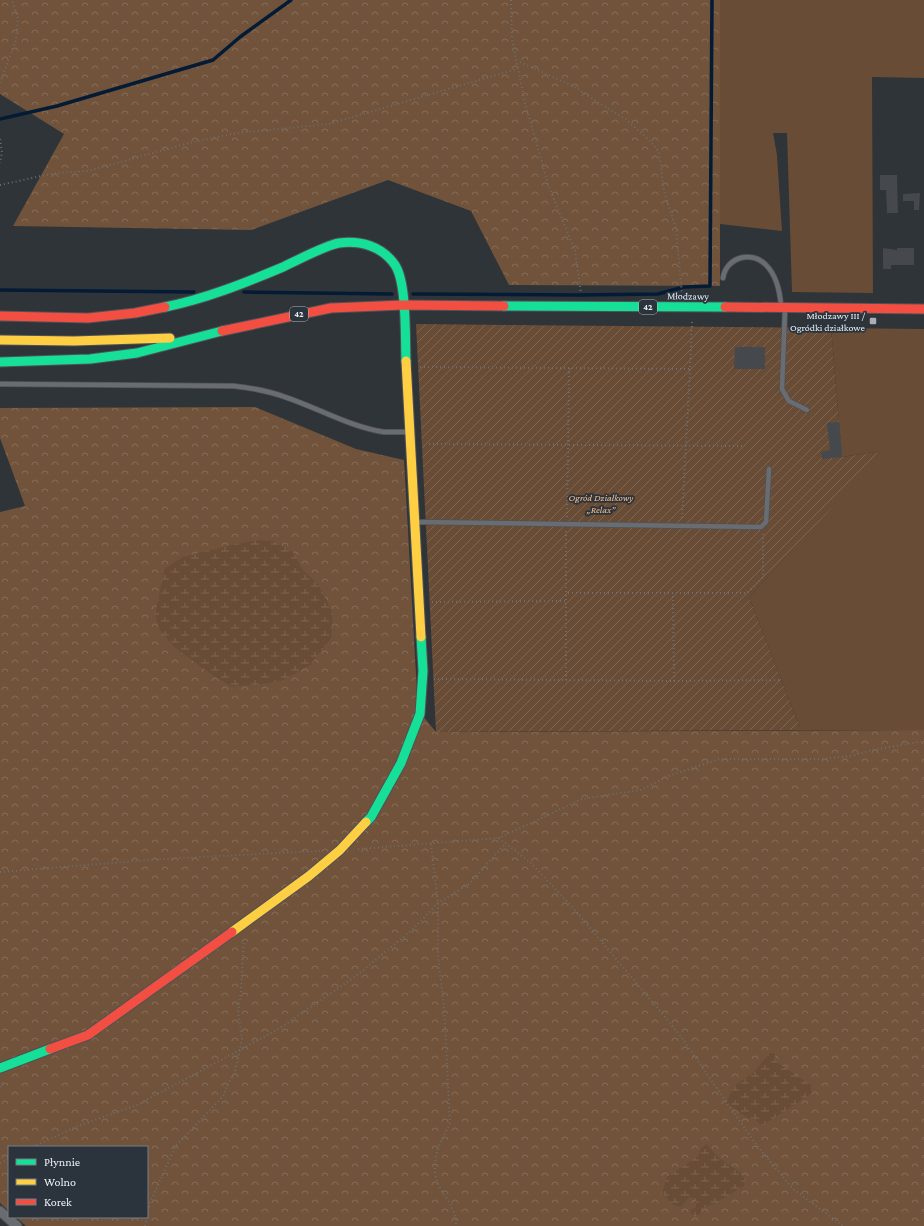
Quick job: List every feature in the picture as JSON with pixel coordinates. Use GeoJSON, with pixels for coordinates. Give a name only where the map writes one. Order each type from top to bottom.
{"type":"FeatureCollection","features":[{"type":"Feature","properties":{"kind":"street"},"geometry":{"type":"LineString","coordinates":[[0,316],[88,318],[187,303],[257,278],[337,243],[360,242],[378,249],[395,265],[400,276],[411,432],[423,671],[420,714],[401,763],[371,817],[340,850],[309,876],[143,997],[88,1035],[0,1068]]}},
{"type":"Feature","properties":{"kind":"street","name":"Młodzawy"},"geometry":{"type":"LineString","coordinates":[[403,305],[924,309]]}},
{"type":"Feature","properties":{"kind":"street","name":"42"},"geometry":{"type":"LineString","coordinates":[[0,362],[90,359],[137,352],[309,312],[403,305]]}},
{"type":"Feature","properties":{"kind":"street","name":"42"},"geometry":{"type":"LineString","coordinates":[[0,340],[74,341],[197,337]]}},
{"type":"Feature","properties":{"kind":"street"},"geometry":{"type":"LineString","coordinates":[[0,1211],[8,1218]]}},
{"type":"Feature","properties":{"kind":"street"},"geometry":{"type":"LineString","coordinates":[[8,1218],[18,1226]]}},
{"type":"Feature","properties":{"kind":"lane"},"geometry":{"type":"LineString","coordinates":[[723,278],[724,270],[734,260],[743,258],[756,259],[765,264],[772,272],[783,308],[782,389],[789,401],[807,410]]}},
{"type":"Feature","properties":{"kind":"lane"},"geometry":{"type":"LineString","coordinates":[[0,384],[52,386],[203,385],[260,389],[284,396],[348,422],[368,428],[385,432],[411,432]]}},
{"type":"Feature","properties":{"kind":"lane"},"geometry":{"type":"LineString","coordinates":[[415,522],[763,526],[766,522],[769,469]]}},
{"type":"Feature","properties":{"kind":"path"},"geometry":{"type":"LineString","coordinates":[[0,83],[16,40],[18,18],[12,0]]}},
{"type":"Feature","properties":{"kind":"path"},"geometry":{"type":"LineString","coordinates":[[511,0],[512,38],[517,69],[525,102],[543,159],[549,187],[575,251],[584,306]]}},
{"type":"Feature","properties":{"kind":"path"},"geometry":{"type":"LineString","coordinates":[[520,62],[573,86],[625,119],[649,140],[659,152],[664,191],[676,229],[682,295],[687,294]]}},
{"type":"Feature","properties":{"kind":"path"},"geometry":{"type":"LineString","coordinates":[[0,185],[55,173],[88,171],[190,143],[237,133],[329,124],[517,69]]}},
{"type":"Feature","properties":{"kind":"path"},"geometry":{"type":"LineString","coordinates":[[0,139],[2,152],[0,163]]}},
{"type":"Feature","properties":{"kind":"path"},"geometry":{"type":"LineString","coordinates":[[682,526],[692,307]]}},
{"type":"Feature","properties":{"kind":"path"},"geometry":{"type":"LineString","coordinates":[[420,367],[690,369]]}},
{"type":"Feature","properties":{"kind":"path"},"geometry":{"type":"LineString","coordinates":[[566,680],[569,368]]}},
{"type":"Feature","properties":{"kind":"path"},"geometry":{"type":"LineString","coordinates":[[429,444],[743,446]]}},
{"type":"Feature","properties":{"kind":"path"},"geometry":{"type":"LineString","coordinates":[[566,593],[747,594],[764,577],[763,526]]}},
{"type":"Feature","properties":{"kind":"path"},"geometry":{"type":"LineString","coordinates":[[673,593],[674,680]]}},
{"type":"Feature","properties":{"kind":"path"},"geometry":{"type":"LineString","coordinates":[[432,602],[566,601]]}},
{"type":"Feature","properties":{"kind":"path"},"geometry":{"type":"LineString","coordinates":[[434,679],[781,680]]}},
{"type":"Feature","properties":{"kind":"path"},"geometry":{"type":"LineString","coordinates":[[0,872],[161,859],[340,850],[499,838],[582,799],[641,790],[671,775],[720,759],[820,759],[851,756],[872,750],[924,741]]}},
{"type":"Feature","properties":{"kind":"path"},"geometry":{"type":"LineString","coordinates":[[499,838],[531,863],[574,909],[660,1011],[686,1044],[755,1143],[793,1189],[843,1226]]}},
{"type":"Feature","properties":{"kind":"path"},"geometry":{"type":"LineString","coordinates":[[35,1146],[78,1126],[137,1105],[277,1030],[356,976],[413,930],[438,903],[469,884],[506,843]]}},
{"type":"Feature","properties":{"kind":"path"},"geometry":{"type":"LineString","coordinates":[[431,844],[438,903],[438,956],[444,1007],[450,1124],[442,1136],[434,1160],[439,1185],[455,1213],[456,1226]]}},
{"type":"Feature","properties":{"kind":"path"},"geometry":{"type":"LineString","coordinates":[[148,1212],[150,1203],[175,1148],[224,1095],[226,1085],[234,1074],[242,1039],[238,1012],[245,943],[243,934],[238,928]]}},
{"type":"Feature","properties":{"kind":"green space"},"geometry":{"type":"Polygon","coordinates":[[[0,0],[720,0],[720,286],[509,285],[471,211],[388,180],[251,230],[13,226],[64,134],[0,94],[0,0]]]}},
{"type":"Feature","properties":{"kind":"green space"},"geometry":{"type":"Polygon","coordinates":[[[720,0],[924,0],[924,78],[872,77],[873,293],[792,292],[787,133],[773,133],[777,155],[782,231],[720,224],[720,0]]]}},
{"type":"Feature","properties":{"kind":"green space","name":"Ogród Działkowy „Relax”"},"geometry":{"type":"Polygon","coordinates":[[[416,324],[831,328],[842,457],[875,452],[881,455],[749,597],[801,730],[436,732],[416,324]]]}},
{"type":"Feature","properties":{"kind":"green space"},"geometry":{"type":"Polygon","coordinates":[[[831,328],[924,329],[924,730],[801,730],[749,597],[880,455],[875,452],[842,457],[831,328]]]}},
{"type":"Feature","properties":{"kind":"green space"},"geometry":{"type":"Polygon","coordinates":[[[255,407],[356,449],[404,460],[418,710],[436,732],[924,730],[924,1226],[26,1226],[17,1218],[148,1218],[148,1146],[8,1146],[8,1210],[0,1203],[0,512],[25,506],[0,438],[0,408],[255,407]]]}},
{"type":"Feature","properties":{"kind":"green space"},"geometry":{"type":"Polygon","coordinates":[[[258,540],[276,542],[294,553],[302,569],[318,584],[333,613],[331,638],[310,665],[281,681],[256,685],[231,686],[212,675],[173,646],[159,629],[155,614],[165,568],[183,557],[258,540]]]}},
{"type":"Feature","properties":{"kind":"green space"},"geometry":{"type":"Polygon","coordinates":[[[770,1053],[775,1054],[775,1061],[811,1085],[812,1093],[762,1126],[754,1118],[748,1118],[726,1103],[735,1085],[753,1073],[770,1053]]]}},
{"type":"Feature","properties":{"kind":"green space"},"geometry":{"type":"Polygon","coordinates":[[[706,1144],[720,1159],[740,1172],[745,1180],[744,1186],[715,1203],[701,1209],[700,1214],[694,1217],[690,1211],[696,1207],[696,1199],[689,1197],[681,1207],[674,1205],[662,1193],[667,1177],[698,1156],[701,1149],[706,1144]]]}},
{"type":"Feature","properties":{"kind":"building"},"geometry":{"type":"Polygon","coordinates":[[[880,175],[897,175],[898,213],[887,213],[886,190],[880,190],[880,175]]]}},
{"type":"Feature","properties":{"kind":"building"},"geometry":{"type":"Polygon","coordinates":[[[920,193],[919,210],[914,210],[914,201],[903,201],[903,194],[920,193]]]}},
{"type":"Feature","properties":{"kind":"building"},"geometry":{"type":"Polygon","coordinates":[[[883,248],[897,250],[897,248],[914,248],[914,265],[891,265],[891,269],[883,269],[883,248]]]}},
{"type":"Feature","properties":{"kind":"building"},"geometry":{"type":"Polygon","coordinates":[[[735,347],[765,347],[765,369],[734,369],[735,347]]]}},
{"type":"Feature","properties":{"kind":"building"},"geometry":{"type":"Polygon","coordinates":[[[839,422],[842,457],[822,459],[821,452],[830,450],[827,423],[839,422]]]}},
{"type":"Feature","properties":{"kind":"waterway"},"geometry":{"type":"LineString","coordinates":[[0,119],[57,106],[213,60],[240,37],[291,0]]}},
{"type":"Feature","properties":{"kind":"waterway"},"geometry":{"type":"LineString","coordinates":[[413,294],[658,294],[684,287],[710,286],[712,0]]}},
{"type":"Feature","properties":{"kind":"waterway"},"geometry":{"type":"LineString","coordinates":[[0,290],[194,292]]}},
{"type":"Feature","properties":{"kind":"waterway"},"geometry":{"type":"LineString","coordinates":[[244,292],[392,294]]}},
{"type":"Feature","properties":{"kind":"traffic: fast"},"geometry":{"type":"LineString","coordinates":[[165,307],[195,300],[240,285],[333,244],[355,242],[370,246],[384,253],[390,258],[399,273],[402,284],[405,311],[406,361]]}},
{"type":"Feature","properties":{"kind":"traffic: fast"},"geometry":{"type":"LineString","coordinates":[[504,306],[725,307]]}},
{"type":"Feature","properties":{"kind":"traffic: fast"},"geometry":{"type":"LineString","coordinates":[[0,362],[90,359],[137,353],[222,331]]}},
{"type":"Feature","properties":{"kind":"traffic: fast"},"geometry":{"type":"LineString","coordinates":[[366,822],[371,817],[401,763],[420,714],[423,671],[421,637]]}},
{"type":"Feature","properties":{"kind":"traffic: fast"},"geometry":{"type":"LineString","coordinates":[[0,1068],[50,1049]]}},
{"type":"Feature","properties":{"kind":"traffic: slow"},"geometry":{"type":"LineString","coordinates":[[0,340],[74,341],[170,338]]}},
{"type":"Feature","properties":{"kind":"traffic: slow"},"geometry":{"type":"LineString","coordinates":[[406,361],[421,637]]}},
{"type":"Feature","properties":{"kind":"traffic: slow"},"geometry":{"type":"LineString","coordinates":[[232,932],[309,876],[340,850],[366,822]]}},
{"type":"Feature","properties":{"kind":"traffic: jam"},"geometry":{"type":"LineString","coordinates":[[222,331],[331,308],[403,305],[504,306]]}},
{"type":"Feature","properties":{"kind":"traffic: jam"},"geometry":{"type":"LineString","coordinates":[[0,316],[88,318],[135,313],[165,307]]}},
{"type":"Feature","properties":{"kind":"traffic: jam"},"geometry":{"type":"LineString","coordinates":[[725,307],[924,309]]}},
{"type":"Feature","properties":{"kind":"traffic: jam"},"geometry":{"type":"LineString","coordinates":[[50,1049],[88,1035],[232,932]]}},
{"type":"Feature","properties":{"kind":"place","name":"Młodzawy III / Ogródki działkowe"},"geometry":{"type":"Point","coordinates":[873,321]}}]}
